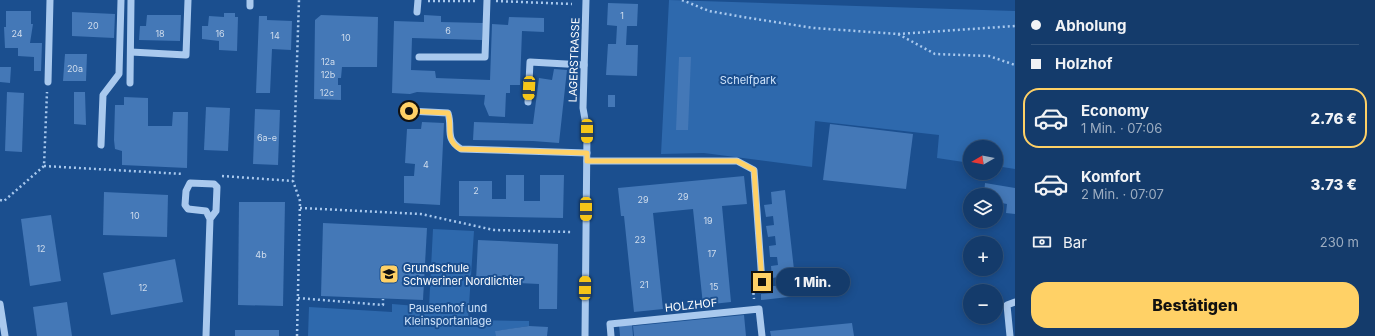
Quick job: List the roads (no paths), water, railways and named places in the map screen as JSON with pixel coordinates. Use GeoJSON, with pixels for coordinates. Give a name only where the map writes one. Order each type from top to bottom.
{"type":"FeatureCollection","features":[{"type":"Feature","properties":{"kind":"street"},"geometry":{"type":"LineString","coordinates":[[48,82],[50,0]]}},
{"type":"Feature","properties":{"kind":"street"},"geometry":{"type":"LineString","coordinates":[[101,145],[103,96],[119,74],[121,0]]}},
{"type":"Feature","properties":{"kind":"street"},"geometry":{"type":"LineString","coordinates":[[130,83],[131,0]]}},
{"type":"Feature","properties":{"kind":"street"},"geometry":{"type":"LineString","coordinates":[[130,52],[186,55],[188,0]]}},
{"type":"Feature","properties":{"kind":"street"},"geometry":{"type":"LineString","coordinates":[[417,12],[418,0]]}},
{"type":"Feature","properties":{"kind":"street"},"geometry":{"type":"LineString","coordinates":[[419,57],[485,57],[487,0]]}},
{"type":"Feature","properties":{"kind":"street","name":"LAGERSTRASSE"},"geometry":{"type":"LineString","coordinates":[[585,336],[587,131],[583,108],[586,0]]}},
{"type":"Feature","properties":{"kind":"street"},"geometry":{"type":"LineString","coordinates":[[528,102],[530,62],[584,65]]}},
{"type":"Feature","properties":{"kind":"street"},"geometry":{"type":"LineString","coordinates":[[409,111],[448,113],[450,120],[450,137],[453,144],[460,149],[587,157],[737,161],[754,170],[762,282]]}},
{"type":"Feature","properties":{"kind":"street"},"geometry":{"type":"LineString","coordinates":[[206,336],[210,219],[206,211],[188,208],[185,204],[186,191],[190,183],[214,184],[217,186],[216,211],[210,219]]}},
{"type":"Feature","properties":{"kind":"street"},"geometry":{"type":"LineString","coordinates":[[1010,336],[1007,305],[1015,302]]}},
{"type":"Feature","properties":{"kind":"street"},"geometry":{"type":"LineString","coordinates":[[0,304],[5,336]]}},
{"type":"Feature","properties":{"kind":"street","name":"HOLZHOF"},"geometry":{"type":"LineString","coordinates":[[611,336],[610,324],[759,309],[762,336]]}},
{"type":"Feature","properties":{"kind":"place","name":"Grundschule Schweriner Nordlichter"},"geometry":{"type":"Point","coordinates":[389,274]}},
{"type":"Feature","properties":{"kind":"park label","name":"Schelfpark"},"geometry":{"type":"Point","coordinates":[748,80]}},
{"type":"Feature","properties":{"kind":"park label","name":"Pausenhof und Kleinsportanlage"},"geometry":{"type":"Point","coordinates":[448,314]}}]}
